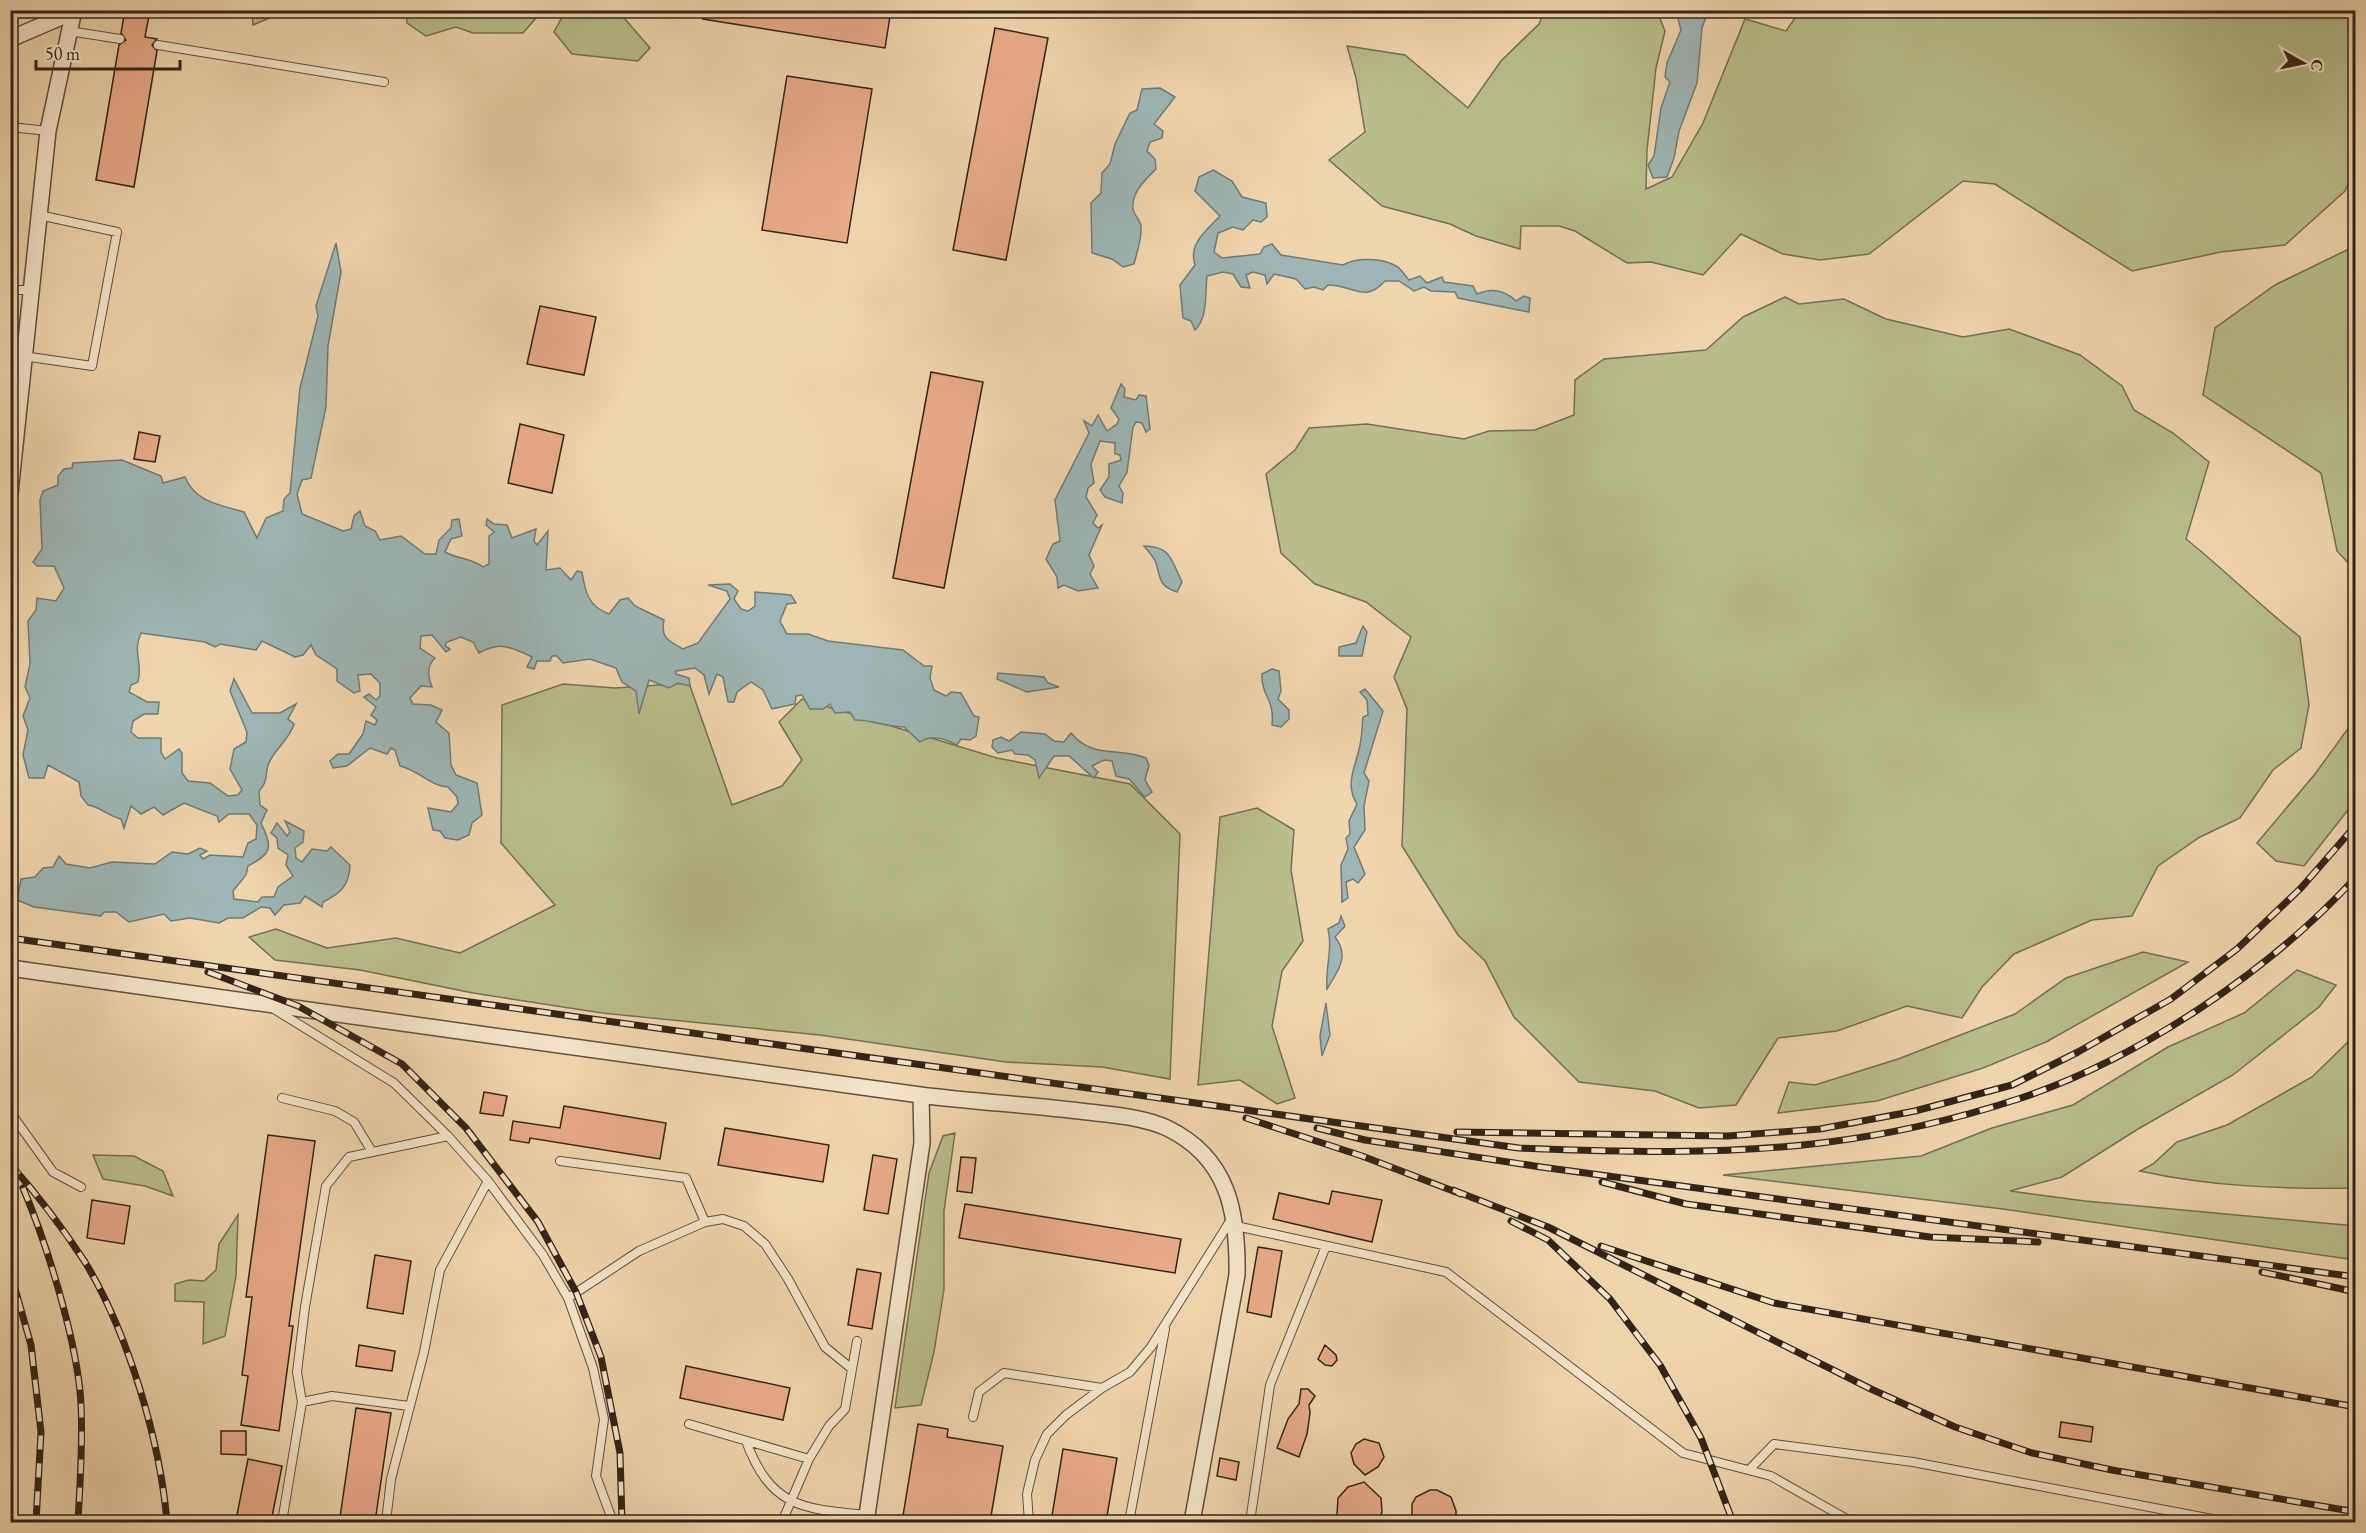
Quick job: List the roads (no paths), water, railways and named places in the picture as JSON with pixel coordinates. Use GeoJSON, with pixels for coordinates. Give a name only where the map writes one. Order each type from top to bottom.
{"type":"FeatureCollection","features":[{"type":"Feature","properties":{"kind":"street"},"geometry":{"type":"LineString","coordinates":[[10,493],[48,131],[74,11]]}},
{"type":"Feature","properties":{"kind":"street"},"geometry":{"type":"LineString","coordinates":[[10,39],[74,11]]}},
{"type":"Feature","properties":{"kind":"street"},"geometry":{"type":"LineString","coordinates":[[10,968],[921,1095],[1120,1116],[1164,1126],[1197,1146],[1229,1193],[1235,1220],[1238,1275],[1192,1522]]}},
{"type":"Feature","properties":{"kind":"street"},"geometry":{"type":"LineString","coordinates":[[867,1519],[922,1143],[921,1095]]}},
{"type":"Feature","properties":{"kind":"lane"},"geometry":{"type":"LineString","coordinates":[[69,31],[120,39]]}},
{"type":"Feature","properties":{"kind":"lane"},"geometry":{"type":"LineString","coordinates":[[158,45],[384,82]]}},
{"type":"Feature","properties":{"kind":"lane"},"geometry":{"type":"LineString","coordinates":[[10,127],[48,131]]}},
{"type":"Feature","properties":{"kind":"lane"},"geometry":{"type":"LineString","coordinates":[[23,356],[92,366],[117,232],[38,215]]}},
{"type":"Feature","properties":{"kind":"lane"},"geometry":{"type":"LineString","coordinates":[[10,290],[30,290]]}},
{"type":"Feature","properties":{"kind":"lane"},"geometry":{"type":"LineString","coordinates":[[262,1002],[394,1083],[448,1136],[488,1181],[543,1256],[568,1298],[593,1368],[604,1419],[596,1476],[613,1522]]}},
{"type":"Feature","properties":{"kind":"lane"},"geometry":{"type":"LineString","coordinates":[[282,1098],[335,1111],[354,1122],[370,1150]]}},
{"type":"Feature","properties":{"kind":"lane"},"geometry":{"type":"LineString","coordinates":[[10,1112],[53,1172],[81,1187]]}},
{"type":"Feature","properties":{"kind":"lane"},"geometry":{"type":"LineString","coordinates":[[282,1522],[303,1402],[297,1372],[304,1307],[326,1186],[349,1157],[370,1150],[448,1136]]}},
{"type":"Feature","properties":{"kind":"lane"},"geometry":{"type":"LineString","coordinates":[[560,1161],[686,1178],[705,1222]]}},
{"type":"Feature","properties":{"kind":"lane"},"geometry":{"type":"LineString","coordinates":[[386,1522],[391,1479],[440,1270],[488,1181]]}},
{"type":"Feature","properties":{"kind":"lane"},"geometry":{"type":"LineString","coordinates":[[568,1298],[639,1251],[705,1222],[723,1219],[744,1226],[765,1244],[788,1279],[825,1347],[852,1369]]}},
{"type":"Feature","properties":{"kind":"lane"},"geometry":{"type":"LineString","coordinates":[[1029,1522],[1027,1494],[1035,1460],[1047,1434],[1066,1414],[1102,1388],[1130,1372],[1165,1326],[1235,1220],[1326,1246],[1446,1272],[1683,1453],[1771,1476],[1852,1522]]}},
{"type":"Feature","properties":{"kind":"lane"},"geometry":{"type":"LineString","coordinates":[[1250,1522],[1270,1385],[1326,1246]]}},
{"type":"Feature","properties":{"kind":"lane"},"geometry":{"type":"LineString","coordinates":[[1129,1522],[1165,1326]]}},
{"type":"Feature","properties":{"kind":"lane"},"geometry":{"type":"LineString","coordinates":[[782,1522],[809,1458],[829,1426],[845,1409],[857,1341]]}},
{"type":"Feature","properties":{"kind":"lane"},"geometry":{"type":"LineString","coordinates":[[972,1417],[980,1392],[1004,1373],[1102,1388]]}},
{"type":"Feature","properties":{"kind":"lane"},"geometry":{"type":"LineString","coordinates":[[303,1402],[332,1396],[409,1407]]}},
{"type":"Feature","properties":{"kind":"lane"},"geometry":{"type":"LineString","coordinates":[[689,1425],[809,1458]]}},
{"type":"Feature","properties":{"kind":"lane"},"geometry":{"type":"LineString","coordinates":[[747,1441],[755,1464],[770,1486],[789,1501],[867,1519]]}},
{"type":"Feature","properties":{"kind":"lane"},"geometry":{"type":"LineString","coordinates":[[1749,1470],[1773,1444],[1913,1462],[2228,1522]]}},
{"type":"Feature","properties":{"kind":"water"},"geometry":{"type":"Polygon","coordinates":[[[1676,11],[1708,11],[1702,28],[1697,83],[1679,131],[1674,158],[1667,177],[1653,178],[1648,165],[1654,156],[1661,108],[1670,82],[1665,77],[1667,63],[1681,30],[1676,11]]]}},
{"type":"Feature","properties":{"kind":"water"},"geometry":{"type":"Polygon","coordinates":[[[1160,88],[1175,97],[1154,124],[1163,131],[1162,138],[1150,142],[1147,151],[1155,159],[1156,169],[1140,186],[1134,197],[1133,209],[1141,226],[1140,240],[1134,264],[1123,267],[1112,259],[1092,253],[1091,203],[1101,193],[1102,173],[1110,164],[1115,144],[1130,113],[1137,110],[1142,89],[1160,88]]]}},
{"type":"Feature","properties":{"kind":"water"},"geometry":{"type":"Polygon","coordinates":[[[1213,170],[1232,181],[1242,197],[1266,203],[1267,217],[1261,222],[1253,220],[1243,230],[1233,227],[1218,233],[1214,252],[1222,258],[1260,254],[1264,247],[1272,244],[1281,255],[1343,265],[1348,262],[1377,260],[1398,267],[1409,280],[1420,276],[1427,283],[1442,277],[1444,282],[1473,286],[1477,294],[1493,291],[1503,292],[1516,301],[1524,296],[1530,298],[1529,312],[1458,298],[1455,292],[1431,291],[1424,287],[1414,291],[1399,281],[1385,281],[1378,288],[1365,292],[1328,285],[1323,290],[1314,287],[1305,289],[1296,279],[1274,274],[1267,284],[1265,275],[1253,272],[1246,275],[1250,288],[1241,287],[1233,274],[1223,272],[1207,276],[1204,312],[1195,330],[1191,321],[1183,318],[1180,285],[1195,265],[1193,257],[1196,244],[1220,216],[1195,191],[1199,177],[1213,170]]]}},
{"type":"Feature","properties":{"kind":"water"},"geometry":{"type":"Polygon","coordinates":[[[336,243],[341,272],[328,346],[326,407],[311,478],[302,480],[297,494],[302,514],[343,531],[351,529],[354,516],[360,511],[365,526],[375,531],[380,540],[401,536],[425,554],[436,554],[439,540],[451,528],[452,520],[459,519],[462,536],[451,539],[445,552],[483,567],[489,564],[489,536],[494,532],[486,525],[487,519],[494,524],[507,525],[512,538],[536,529],[534,541],[537,545],[548,531],[546,570],[560,568],[571,580],[577,571],[582,572],[589,598],[596,607],[609,614],[620,600],[628,598],[635,606],[664,620],[665,635],[683,649],[698,643],[730,599],[727,591],[708,585],[730,584],[738,591],[734,599],[741,609],[748,611],[755,606],[755,592],[791,595],[796,603],[787,604],[780,621],[787,634],[808,634],[828,641],[903,650],[924,666],[932,666],[930,678],[934,690],[946,696],[951,692],[961,693],[974,716],[979,717],[976,736],[970,740],[961,739],[957,745],[934,738],[920,742],[904,727],[855,720],[850,712],[835,713],[830,704],[823,709],[810,709],[802,695],[796,696],[795,704],[772,709],[763,690],[751,682],[737,692],[734,702],[728,702],[723,677],[717,674],[709,694],[704,675],[695,668],[676,671],[676,674],[689,678],[690,686],[678,683],[669,688],[649,680],[639,714],[636,691],[622,682],[616,668],[590,659],[563,663],[557,656],[552,656],[550,661],[537,661],[534,669],[527,667],[532,657],[512,648],[499,646],[479,653],[473,642],[461,637],[447,642],[445,646],[450,649],[446,652],[432,635],[421,636],[420,648],[435,658],[430,664],[429,672],[432,687],[421,686],[410,698],[413,704],[431,705],[442,710],[436,722],[449,733],[451,765],[456,775],[477,783],[482,815],[472,823],[469,835],[458,840],[445,838],[440,831],[433,830],[428,808],[451,812],[458,804],[457,797],[448,787],[436,784],[400,766],[395,750],[391,748],[387,754],[370,748],[347,766],[333,768],[330,761],[338,754],[349,754],[363,734],[366,721],[375,725],[377,720],[371,715],[376,707],[364,697],[369,694],[376,700],[380,696],[380,683],[371,674],[358,675],[360,691],[354,693],[337,681],[337,669],[316,655],[311,645],[303,655],[295,657],[262,641],[256,650],[220,644],[215,647],[205,642],[141,633],[137,646],[138,682],[131,685],[129,692],[147,702],[159,702],[158,714],[144,714],[133,721],[131,732],[138,738],[161,738],[161,752],[165,759],[179,749],[182,753],[182,773],[188,781],[210,783],[228,796],[238,795],[242,790],[230,769],[234,749],[246,742],[247,732],[230,691],[234,679],[252,713],[280,713],[296,704],[288,719],[294,724],[292,730],[270,760],[265,782],[259,791],[260,805],[267,810],[261,823],[267,838],[268,849],[262,857],[248,866],[246,875],[233,891],[234,899],[258,902],[262,897],[274,897],[278,887],[293,876],[286,865],[288,855],[278,848],[277,838],[271,833],[277,823],[287,836],[290,832],[285,821],[304,831],[303,842],[295,848],[296,858],[302,862],[312,849],[327,851],[331,847],[350,865],[346,884],[339,892],[323,902],[322,907],[305,896],[300,903],[284,905],[275,915],[270,908],[261,907],[243,918],[228,918],[219,923],[190,918],[171,921],[164,914],[129,922],[116,912],[104,912],[101,916],[34,907],[17,900],[21,879],[35,877],[43,868],[53,867],[59,856],[66,864],[90,868],[112,862],[155,864],[172,852],[188,854],[200,848],[207,851],[200,855],[203,859],[210,855],[243,857],[248,843],[256,839],[257,825],[249,814],[229,814],[219,822],[217,816],[184,803],[163,815],[154,807],[141,814],[131,806],[124,828],[121,819],[88,805],[81,796],[79,782],[48,765],[44,778],[29,778],[23,755],[28,730],[23,716],[30,698],[25,687],[30,664],[28,621],[36,610],[37,598],[56,601],[64,588],[54,566],[37,566],[33,562],[42,549],[40,500],[43,491],[58,485],[58,476],[64,469],[72,468],[73,463],[122,460],[161,476],[163,483],[185,477],[189,485],[202,497],[244,512],[257,538],[266,518],[283,511],[284,499],[290,493],[300,388],[318,316],[316,306],[336,243]]]}},
{"type":"Feature","properties":{"kind":"water"},"geometry":{"type":"Polygon","coordinates":[[[1121,384],[1125,389],[1124,397],[1136,400],[1139,395],[1146,396],[1150,429],[1146,432],[1142,423],[1136,422],[1133,427],[1127,472],[1119,486],[1123,493],[1122,503],[1105,497],[1100,490],[1109,477],[1109,464],[1121,460],[1120,455],[1115,454],[1115,443],[1100,441],[1091,464],[1094,483],[1088,488],[1086,497],[1097,515],[1093,523],[1098,528],[1102,525],[1089,555],[1094,566],[1090,574],[1098,588],[1078,591],[1064,585],[1058,588],[1057,577],[1046,559],[1053,544],[1060,541],[1055,500],[1089,433],[1084,421],[1092,426],[1098,415],[1107,431],[1117,424],[1119,419],[1111,408],[1121,384]]]}},
{"type":"Feature","properties":{"kind":"water"},"geometry":{"type":"Polygon","coordinates":[[[1144,546],[1160,549],[1169,556],[1182,582],[1177,592],[1164,585],[1155,561],[1144,546]]]}},
{"type":"Feature","properties":{"kind":"water"},"geometry":{"type":"Polygon","coordinates":[[[1363,626],[1367,632],[1362,656],[1339,656],[1339,647],[1356,643],[1363,626]]]}},
{"type":"Feature","properties":{"kind":"water"},"geometry":{"type":"Polygon","coordinates":[[[1272,669],[1279,671],[1281,691],[1278,699],[1289,710],[1289,719],[1281,727],[1272,725],[1272,709],[1262,681],[1262,674],[1272,669]]]}},
{"type":"Feature","properties":{"kind":"water"},"geometry":{"type":"Polygon","coordinates":[[[998,673],[1044,677],[1048,683],[1059,687],[1027,692],[997,679],[998,673]]]}},
{"type":"Feature","properties":{"kind":"water"},"geometry":{"type":"Polygon","coordinates":[[[1365,689],[1383,711],[1364,773],[1369,781],[1364,806],[1365,830],[1354,847],[1365,874],[1358,883],[1353,879],[1346,882],[1348,898],[1342,902],[1341,865],[1348,849],[1346,838],[1350,834],[1349,821],[1357,804],[1351,789],[1351,782],[1361,742],[1363,717],[1368,715],[1367,700],[1360,692],[1365,689]]]}},
{"type":"Feature","properties":{"kind":"water"},"geometry":{"type":"Polygon","coordinates":[[[1021,732],[1045,734],[1054,741],[1064,742],[1071,733],[1088,747],[1097,750],[1146,758],[1149,765],[1145,780],[1152,792],[1145,797],[1129,779],[1116,776],[1112,761],[1104,760],[1092,766],[1098,772],[1094,778],[1069,756],[1054,756],[1039,778],[1035,760],[1028,755],[1015,754],[1012,750],[998,753],[992,747],[993,740],[1001,737],[1009,741],[1021,732]]]}},
{"type":"Feature","properties":{"kind":"water"},"geometry":{"type":"Polygon","coordinates":[[[1341,916],[1345,926],[1335,937],[1342,951],[1341,963],[1327,989],[1330,944],[1328,929],[1339,923],[1341,916]]]}},
{"type":"Feature","properties":{"kind":"water"},"geometry":{"type":"Polygon","coordinates":[[[1326,1003],[1330,1035],[1322,1056],[1320,1036],[1326,1003]]]}},
{"type":"Feature","properties":{"kind":"railway"},"geometry":{"type":"LineString","coordinates":[[1457,1132],[1727,1136],[1820,1129],[1915,1111],[2012,1085],[2078,1052],[2171,999],[2237,949],[2301,888],[2356,825]]}},
{"type":"Feature","properties":{"kind":"railway"},"geometry":{"type":"LineString","coordinates":[[10,938],[1519,1148],[1708,1151],[1821,1143],[1895,1131],[1994,1107],[2064,1082],[2110,1061],[2155,1036],[2243,978],[2284,946],[2356,877]]}},
{"type":"Feature","properties":{"kind":"railway"},"geometry":{"type":"LineString","coordinates":[[208,972],[298,1006],[402,1064],[466,1128],[538,1222],[576,1292],[601,1357],[620,1453],[622,1522]]}},
{"type":"Feature","properties":{"kind":"railway"},"geometry":{"type":"LineString","coordinates":[[1246,1118],[1362,1156],[1461,1194]]}},
{"type":"Feature","properties":{"kind":"railway"},"geometry":{"type":"LineString","coordinates":[[1317,1128],[1365,1140],[1541,1167],[2356,1277]]}},
{"type":"Feature","properties":{"kind":"railway"},"geometry":{"type":"LineString","coordinates":[[10,1164],[30,1187],[85,1262],[115,1321],[140,1388],[149,1422],[167,1522]]}},
{"type":"Feature","properties":{"kind":"railway"},"geometry":{"type":"LineString","coordinates":[[1602,1182],[1686,1204],[1930,1237],[2038,1242]]}},
{"type":"Feature","properties":{"kind":"railway"},"geometry":{"type":"LineString","coordinates":[[23,1188],[60,1294],[79,1380],[82,1433],[78,1522]]}},
{"type":"Feature","properties":{"kind":"railway"},"geometry":{"type":"LineString","coordinates":[[1453,1190],[1548,1227],[1871,1389],[1955,1427],[2032,1453],[2112,1470],[2356,1512]]}},
{"type":"Feature","properties":{"kind":"railway"},"geometry":{"type":"LineString","coordinates":[[1511,1221],[1548,1240],[1610,1299],[1660,1365],[1701,1438],[1733,1522]]}},
{"type":"Feature","properties":{"kind":"railway"},"geometry":{"type":"LineString","coordinates":[[1601,1246],[1774,1303],[2356,1407]]}},
{"type":"Feature","properties":{"kind":"railway"},"geometry":{"type":"LineString","coordinates":[[10,1271],[31,1345],[41,1432],[36,1522]]}},
{"type":"Feature","properties":{"kind":"railway"},"geometry":{"type":"LineString","coordinates":[[2262,1272],[2356,1292]]}}]}
